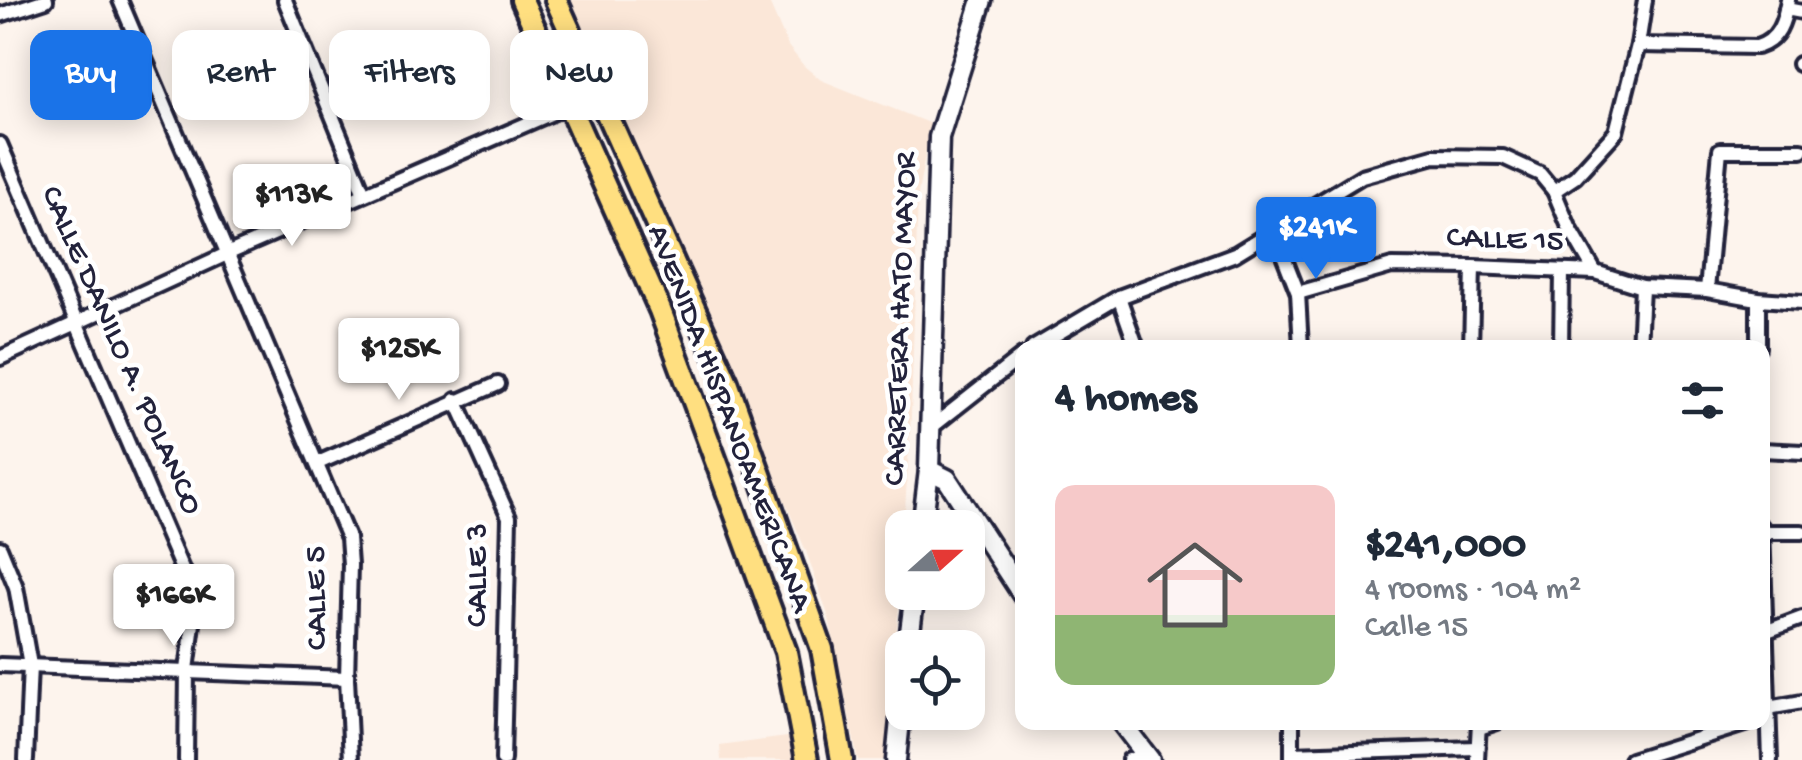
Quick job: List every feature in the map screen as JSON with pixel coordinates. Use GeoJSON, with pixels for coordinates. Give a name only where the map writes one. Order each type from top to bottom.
{"type":"FeatureCollection","features":[{"type":"Feature","properties":{"kind":"main road","name":"AVENIDA HISPANOAMERICANA"},"geometry":{"type":"LineString","coordinates":[[522,0],[535,30]]}},
{"type":"Feature","properties":{"kind":"main road","name":"AVENIDA HISPANOAMERICANA"},"geometry":{"type":"LineString","coordinates":[[556,0],[569,30]]}},
{"type":"Feature","properties":{"kind":"main road","name":"AVENIDA HISPANOAMERICANA"},"geometry":{"type":"LineString","coordinates":[[574,120],[660,310],[730,497],[786,652],[807,760]]}},
{"type":"Feature","properties":{"kind":"main road","name":"AVENIDA HISPANOAMERICANA"},"geometry":{"type":"LineString","coordinates":[[608,120],[727,382],[822,650],[842,760]]}},
{"type":"Feature","properties":{"kind":"street"},"geometry":{"type":"LineString","coordinates":[[0,14],[46,0]]}},
{"type":"Feature","properties":{"kind":"street","name":"CALLE 5"},"geometry":{"type":"LineString","coordinates":[[120,0],[318,463],[350,550],[347,678],[351,760]]}},
{"type":"Feature","properties":{"kind":"street"},"geometry":{"type":"LineString","coordinates":[[285,0],[364,194]]}},
{"type":"Feature","properties":{"kind":"street","name":"CARRETERA HATO MAYOR"},"geometry":{"type":"LineString","coordinates":[[924,510],[929,470],[938,137],[982,0]]}},
{"type":"Feature","properties":{"kind":"street"},"geometry":{"type":"LineString","coordinates":[[1554,190],[1575,177],[1616,132],[1638,45],[1644,0]]}},
{"type":"Feature","properties":{"kind":"street"},"geometry":{"type":"LineString","coordinates":[[1638,45],[1757,48],[1778,34],[1787,4],[1802,12]]}},
{"type":"Feature","properties":{"kind":"street"},"geometry":{"type":"LineString","coordinates":[[0,358],[536,120]]}},
{"type":"Feature","properties":{"kind":"street","name":"CALLE DANILO A. POLANCO"},"geometry":{"type":"LineString","coordinates":[[0,144],[190,588],[193,624],[186,760]]}},
{"type":"Feature","properties":{"kind":"street"},"geometry":{"type":"LineString","coordinates":[[1707,290],[1720,150],[1802,150]]}},
{"type":"Feature","properties":{"kind":"street"},"geometry":{"type":"LineString","coordinates":[[1049,340],[1120,297],[1234,254],[1362,176],[1434,156],[1503,157],[1540,174],[1554,190],[1569,227],[1596,272]]}},
{"type":"Feature","properties":{"kind":"street"},"geometry":{"type":"LineString","coordinates":[[1273,229],[1298,293],[1301,340]]}},
{"type":"Feature","properties":{"kind":"street","name":"CALLE 15"},"geometry":{"type":"LineString","coordinates":[[1298,293],[1392,266],[1474,267],[1596,272],[1642,287],[1707,290],[1802,302]]}},
{"type":"Feature","properties":{"kind":"street"},"geometry":{"type":"LineString","coordinates":[[1471,340],[1474,267]]}},
{"type":"Feature","properties":{"kind":"street"},"geometry":{"type":"LineString","coordinates":[[1561,340],[1562,271]]}},
{"type":"Feature","properties":{"kind":"street"},"geometry":{"type":"LineString","coordinates":[[1639,340],[1642,287]]}},
{"type":"Feature","properties":{"kind":"street"},"geometry":{"type":"LineString","coordinates":[[1120,297],[1134,340]]}},
{"type":"Feature","properties":{"kind":"street"},"geometry":{"type":"LineString","coordinates":[[1758,299],[1758,340]]}},
{"type":"Feature","properties":{"kind":"street"},"geometry":{"type":"LineString","coordinates":[[928,430],[1015,362]]}},
{"type":"Feature","properties":{"kind":"street"},"geometry":{"type":"LineString","coordinates":[[318,463],[498,384]]}},
{"type":"Feature","properties":{"kind":"street","name":"CALLE 3"},"geometry":{"type":"LineString","coordinates":[[456,400],[509,517],[503,760]]}},
{"type":"Feature","properties":{"kind":"street"},"geometry":{"type":"LineString","coordinates":[[1770,450],[1802,452]]}},
{"type":"Feature","properties":{"kind":"street"},"geometry":{"type":"LineString","coordinates":[[929,470],[947,479],[1015,583]]}},
{"type":"Feature","properties":{"kind":"street"},"geometry":{"type":"LineString","coordinates":[[1770,530],[1802,532]]}},
{"type":"Feature","properties":{"kind":"street"},"geometry":{"type":"LineString","coordinates":[[0,548],[16,587],[30,664],[26,760]]}},
{"type":"Feature","properties":{"kind":"street"},"geometry":{"type":"LineString","coordinates":[[1770,630],[1802,618]]}},
{"type":"Feature","properties":{"kind":"street"},"geometry":{"type":"LineString","coordinates":[[0,665],[347,678]]}},
{"type":"Feature","properties":{"kind":"street"},"geometry":{"type":"LineString","coordinates":[[1770,714],[1802,702]]}},
{"type":"Feature","properties":{"kind":"street"},"geometry":{"type":"LineString","coordinates":[[896,760],[899,730]]}},
{"type":"Feature","properties":{"kind":"street"},"geometry":{"type":"LineString","coordinates":[[1125,730],[1141,758]]}},
{"type":"Feature","properties":{"kind":"street"},"geometry":{"type":"LineString","coordinates":[[1292,730],[1292,757],[1477,754]]}},
{"type":"Feature","properties":{"kind":"street"},"geometry":{"type":"LineString","coordinates":[[1631,760],[1727,730]]}},
{"type":"Feature","properties":{"kind":"street"},"geometry":{"type":"LineString","coordinates":[[1767,730],[1770,760]]}},
{"type":"Feature","properties":{"kind":"shaded area"},"geometry":{"type":"Polygon","coordinates":[[[571,0],[768,0],[788,46],[821,80],[931,124],[918,193],[905,510],[885,510],[885,610],[899,610],[897,630],[885,630],[884,760],[858,760],[829,618],[806,551],[622,120],[648,120],[648,30],[584,30],[571,0]]]}},
{"type":"Feature","properties":{"kind":"shaded area"},"geometry":{"type":"Polygon","coordinates":[[[802,735],[807,760],[721,760],[720,746],[802,735]]]}}]}
